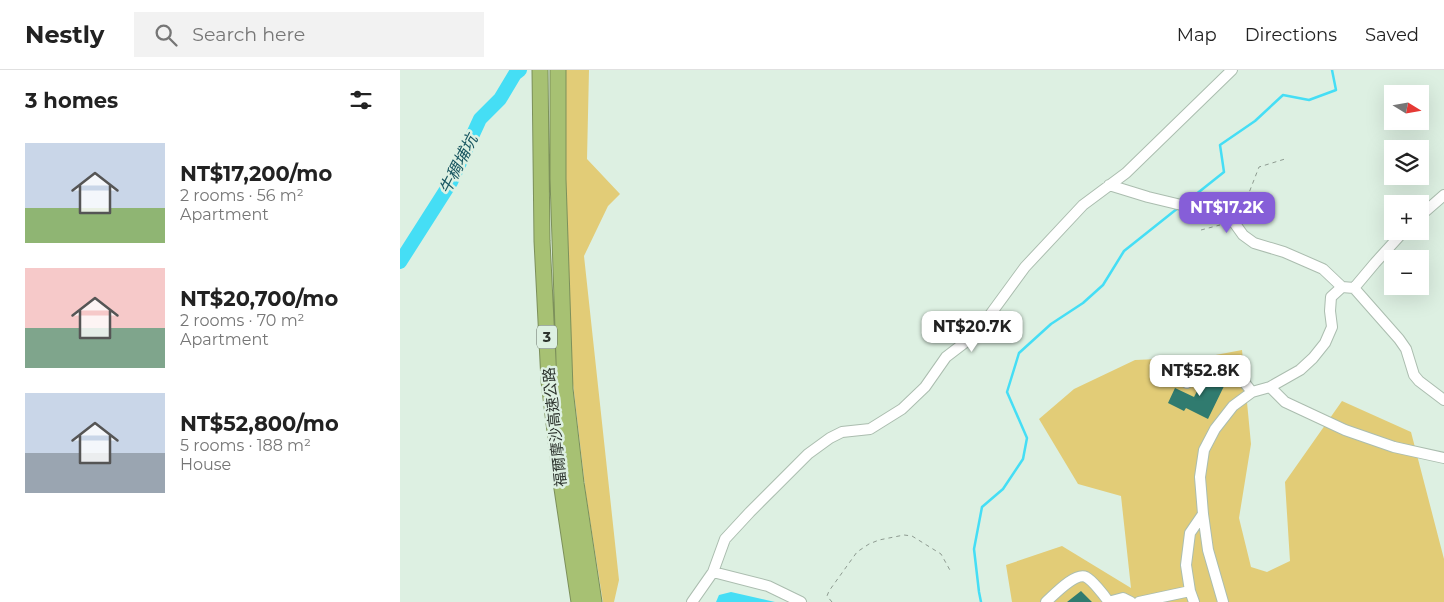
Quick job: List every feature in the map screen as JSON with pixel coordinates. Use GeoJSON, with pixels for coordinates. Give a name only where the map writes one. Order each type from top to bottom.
{"type":"FeatureCollection","features":[{"type":"Feature","properties":{"kind":"highway","name":"福爾摩沙高速公路"},"geometry":{"type":"LineString","coordinates":[[540,70],[542,241],[549,381],[561,482],[579,602]]}},
{"type":"Feature","properties":{"kind":"highway","name":"福爾摩沙高速公路"},"geometry":{"type":"LineString","coordinates":[[558,70],[558,179],[565,389],[576,483],[594,602]]}},
{"type":"Feature","properties":{"kind":"street"},"geometry":{"type":"LineString","coordinates":[[692,602],[713,572],[725,539],[808,454],[842,432],[870,429],[908,403],[925,387],[946,357],[976,334],[1025,267],[1083,205],[1126,173],[1232,70]]}},
{"type":"Feature","properties":{"kind":"street"},"geometry":{"type":"LineString","coordinates":[[1109,185],[1148,197],[1223,215],[1233,221],[1243,235],[1254,244],[1284,252],[1323,269],[1342,288]]}},
{"type":"Feature","properties":{"kind":"street"},"geometry":{"type":"LineString","coordinates":[[1429,208],[1444,195]]}},
{"type":"Feature","properties":{"kind":"street"},"geometry":{"type":"LineString","coordinates":[[1354,288],[1396,240]]}},
{"type":"Feature","properties":{"kind":"street"},"geometry":{"type":"LineString","coordinates":[[1223,602],[1208,550],[1203,514],[1200,477],[1204,450],[1215,429],[1233,406],[1252,392],[1270,387],[1300,370],[1313,358],[1325,343],[1332,327],[1330,311],[1332,297],[1342,288],[1354,288],[1406,349],[1414,375],[1444,400]]}},
{"type":"Feature","properties":{"kind":"street"},"geometry":{"type":"LineString","coordinates":[[1187,383],[1198,362],[1220,362],[1240,377],[1252,392]]}},
{"type":"Feature","properties":{"kind":"street"},"geometry":{"type":"LineString","coordinates":[[1270,387],[1285,402],[1345,430],[1394,447],[1444,458]]}},
{"type":"Feature","properties":{"kind":"street"},"geometry":{"type":"LineString","coordinates":[[1194,602],[1190,591],[1186,565],[1190,534],[1203,514]]}},
{"type":"Feature","properties":{"kind":"street"},"geometry":{"type":"LineString","coordinates":[[713,572],[768,586],[801,602]]}},
{"type":"Feature","properties":{"kind":"street"},"geometry":{"type":"LineString","coordinates":[[1046,602],[1070,580],[1080,576],[1087,577],[1108,601],[1123,598],[1131,602]]}},
{"type":"Feature","properties":{"kind":"street"},"geometry":{"type":"LineString","coordinates":[[1139,602],[1190,591]]}},
{"type":"Feature","properties":{"kind":"path"},"geometry":{"type":"LineString","coordinates":[[1202,230],[1233,221],[1247,198],[1259,167],[1285,159]]}},
{"type":"Feature","properties":{"kind":"path"},"geometry":{"type":"LineString","coordinates":[[832,602],[827,596],[829,591],[857,552],[879,540],[904,535],[912,536],[941,554],[951,572]]}},
{"type":"Feature","properties":{"kind":"shaded area"},"geometry":{"type":"Polygon","coordinates":[[[564,70],[589,70],[587,159],[620,194],[608,206],[584,256],[619,580],[614,602],[603,602],[586,495],[566,324],[564,70]]]}},
{"type":"Feature","properties":{"kind":"shaded area"},"geometry":{"type":"Polygon","coordinates":[[[1242,350],[1251,444],[1239,518],[1251,567],[1267,572],[1290,561],[1285,482],[1342,401],[1411,432],[1444,559],[1444,602],[1012,602],[1006,565],[1062,546],[1131,588],[1121,496],[1078,484],[1039,419],[1074,389],[1135,360],[1205,357],[1242,350]]]}},
{"type":"Feature","properties":{"kind":"water"},"geometry":{"type":"Polygon","coordinates":[[[731,592],[775,602],[716,602],[719,595],[731,592]]]}},
{"type":"Feature","properties":{"kind":"building"},"geometry":{"type":"Polygon","coordinates":[[[1207,372],[1226,382],[1208,419],[1186,408],[1184,411],[1168,403],[1175,388],[1194,397],[1207,372]]]}},
{"type":"Feature","properties":{"kind":"building"},"geometry":{"type":"Polygon","coordinates":[[[1081,591],[1092,602],[1067,602],[1081,591]]]}},
{"type":"Feature","properties":{"kind":"waterway","name":"牛稠埔坑"},"geometry":{"type":"LineString","coordinates":[[400,262],[451,182],[480,119],[500,99],[515,74],[520,70]]}},
{"type":"Feature","properties":{"kind":"waterway"},"geometry":{"type":"LineString","coordinates":[[1185,203],[1224,172],[1220,145],[1255,121],[1283,95],[1309,100],[1336,90],[1332,70]]}},
{"type":"Feature","properties":{"kind":"waterway"},"geometry":{"type":"LineString","coordinates":[[981,602],[974,549],[982,507],[1003,489],[1023,459],[1027,438],[1007,392],[1019,353],[1051,324],[1083,303],[1103,285],[1124,251],[1178,208]]}}]}
